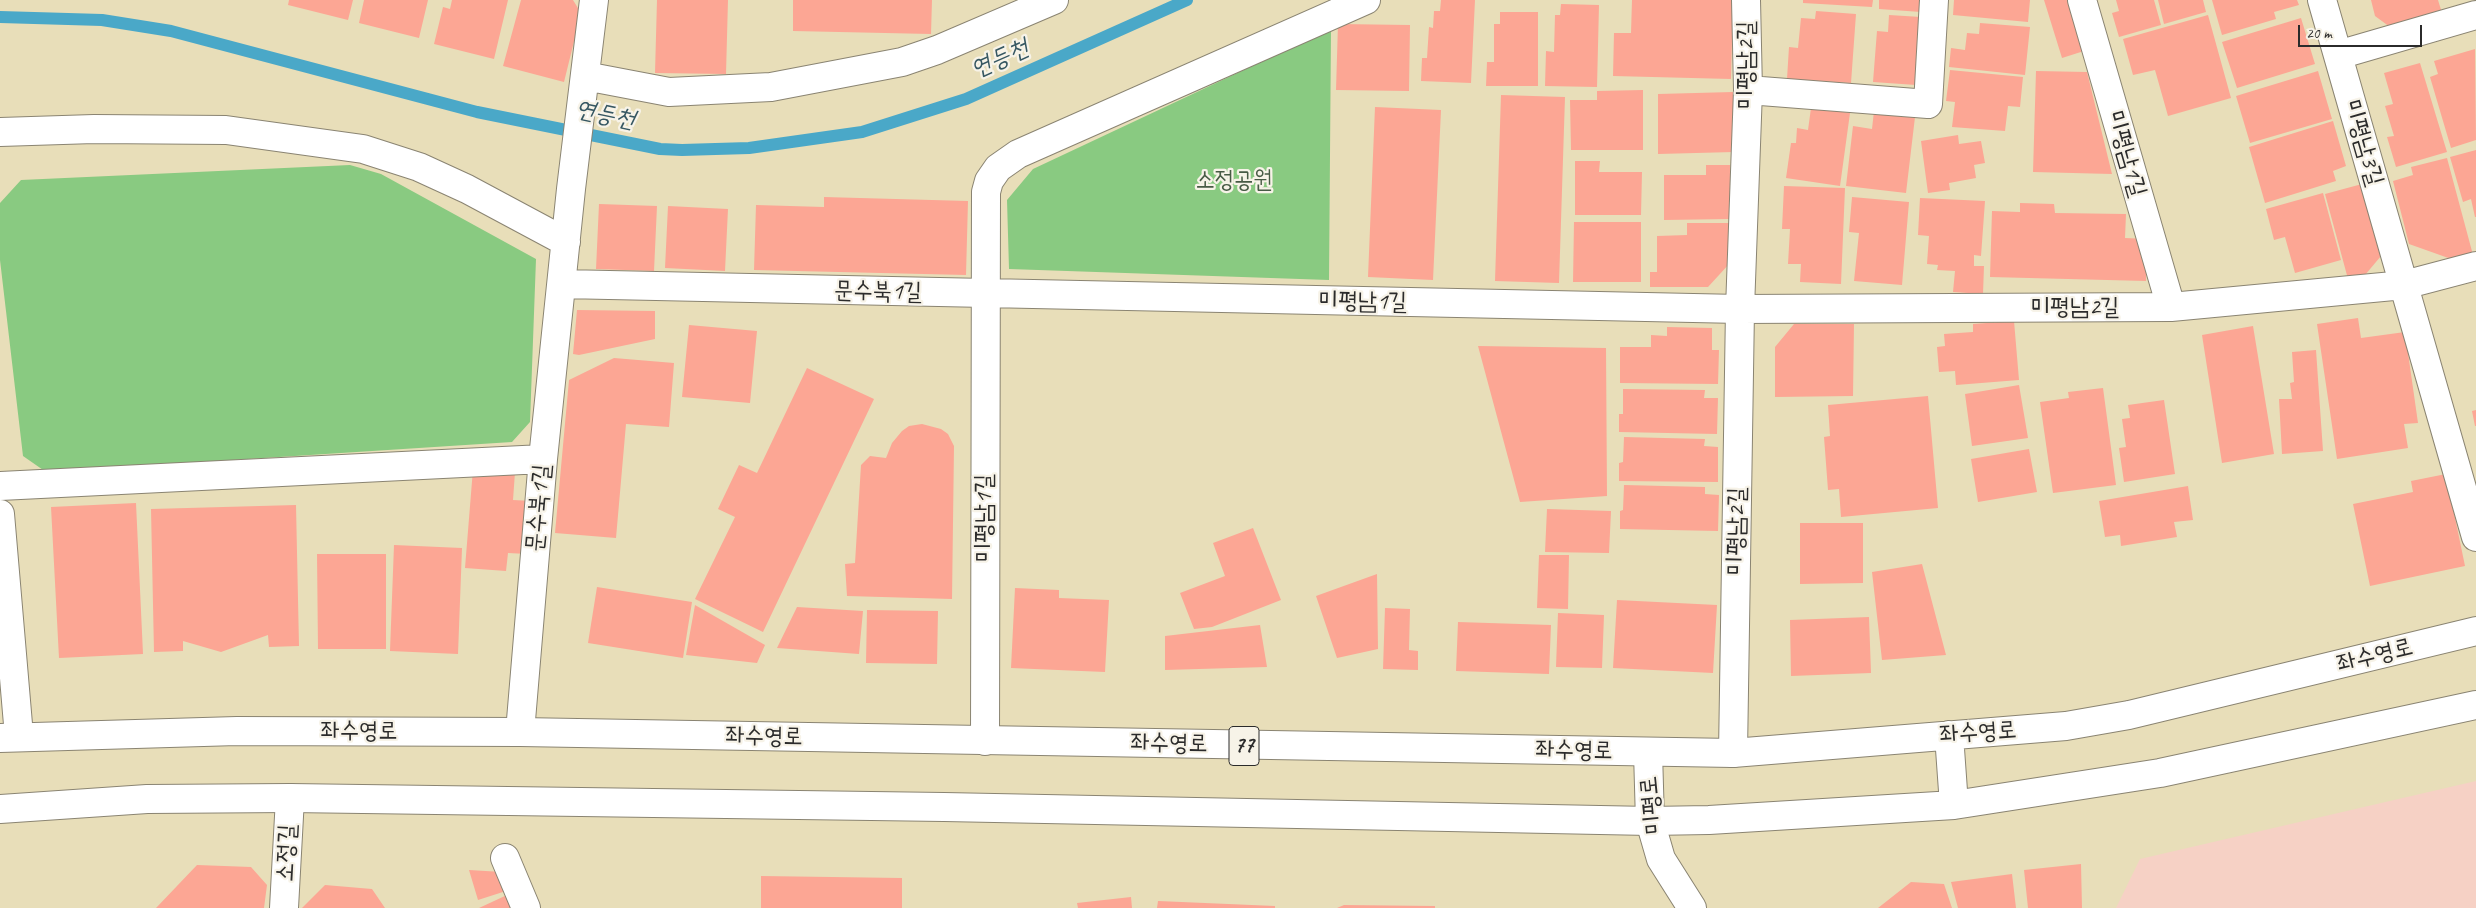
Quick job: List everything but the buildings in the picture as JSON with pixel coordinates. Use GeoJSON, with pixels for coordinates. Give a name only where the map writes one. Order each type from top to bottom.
{"type":"FeatureCollection","features":[{"type":"Feature","properties":{"kind":"street"},"geometry":{"type":"LineString","coordinates":[[594,0],[584,84],[669,92],[771,87],[902,62],[964,39],[1054,0]]}},
{"type":"Feature","properties":{"kind":"street","name":"미평남1길"},"geometry":{"type":"LineString","coordinates":[[985,741],[985,295],[986,192],[989,181],[998,168],[1008,160],[1366,0]]}},
{"type":"Feature","properties":{"kind":"street","name":"미평남2길"},"geometry":{"type":"LineString","coordinates":[[1733,753],[1740,310],[1748,90],[1746,0]]}},
{"type":"Feature","properties":{"kind":"street"},"geometry":{"type":"LineString","coordinates":[[1748,90],[1928,104],[1934,0]]}},
{"type":"Feature","properties":{"kind":"street","name":"미평남1길"},"geometry":{"type":"LineString","coordinates":[[2082,0],[2171,307]]}},
{"type":"Feature","properties":{"kind":"street","name":"미평남3길"},"geometry":{"type":"LineString","coordinates":[[2322,0],[2476,537]]}},
{"type":"Feature","properties":{"kind":"street"},"geometry":{"type":"LineString","coordinates":[[2338,56],[2476,16]]}},
{"type":"Feature","properties":{"kind":"street","name":"문수북1길"},"geometry":{"type":"LineString","coordinates":[[520,732],[543,459],[584,84]]}},
{"type":"Feature","properties":{"kind":"street"},"geometry":{"type":"LineString","coordinates":[[0,132],[94,129],[226,130],[363,149],[427,170],[467,189],[566,242]]}},
{"type":"Feature","properties":{"kind":"street"},"geometry":{"type":"LineString","coordinates":[[2171,307],[2404,285],[2476,266]]}},
{"type":"Feature","properties":{"kind":"street","name":"문수북1길"},"geometry":{"type":"LineString","coordinates":[[562,284],[985,295]]}},
{"type":"Feature","properties":{"kind":"street","name":"미평남1길"},"geometry":{"type":"LineString","coordinates":[[985,295],[1740,310]]}},
{"type":"Feature","properties":{"kind":"street","name":"미평남2길"},"geometry":{"type":"LineString","coordinates":[[1740,310],[2171,307]]}},
{"type":"Feature","properties":{"kind":"street"},"geometry":{"type":"LineString","coordinates":[[0,486],[543,459]]}},
{"type":"Feature","properties":{"kind":"street"},"geometry":{"type":"LineString","coordinates":[[0,514],[9,737]]}},
{"type":"Feature","properties":{"kind":"street","name":"좌수영로"},"geometry":{"type":"LineString","coordinates":[[9,737],[237,731],[520,732],[1733,753],[2066,726],[2129,716],[2476,631]]}},
{"type":"Feature","properties":{"kind":"street"},"geometry":{"type":"LineString","coordinates":[[0,809],[147,799],[290,798],[935,807],[1650,821],[1838,813],[1954,805],[2160,774],[2476,705]]}},
{"type":"Feature","properties":{"kind":"street"},"geometry":{"type":"LineString","coordinates":[[1948,735],[1954,805]]}},
{"type":"Feature","properties":{"kind":"street","name":"미평로"},"geometry":{"type":"LineString","coordinates":[[1648,752],[1650,821],[1661,858],[1692,908]]}},
{"type":"Feature","properties":{"kind":"street","name":"소정길"},"geometry":{"type":"LineString","coordinates":[[284,908],[290,798]]}},
{"type":"Feature","properties":{"kind":"street"},"geometry":{"type":"LineString","coordinates":[[505,858],[526,908]]}},
{"type":"Feature","properties":{"kind":"shaded area"},"geometry":{"type":"Polygon","coordinates":[[[2476,781],[2476,908],[2116,908],[2140,859],[2476,781]]]}},
{"type":"Feature","properties":{"kind":"green space","name":"소정공원"},"geometry":{"type":"Polygon","coordinates":[[[1331,29],[1329,280],[1009,269],[1007,200],[1033,169],[1331,29]]]}},
{"type":"Feature","properties":{"kind":"green space"},"geometry":{"type":"Polygon","coordinates":[[[350,165],[381,174],[536,259],[530,422],[512,442],[46,472],[23,456],[0,260],[0,203],[21,180],[350,165]]]}},
{"type":"Feature","properties":{"kind":"waterway","name":"연등천"},"geometry":{"type":"LineString","coordinates":[[0,17],[102,20],[171,31],[477,112],[660,149],[682,150],[749,148],[862,132],[966,99],[1187,0]]}}]}
